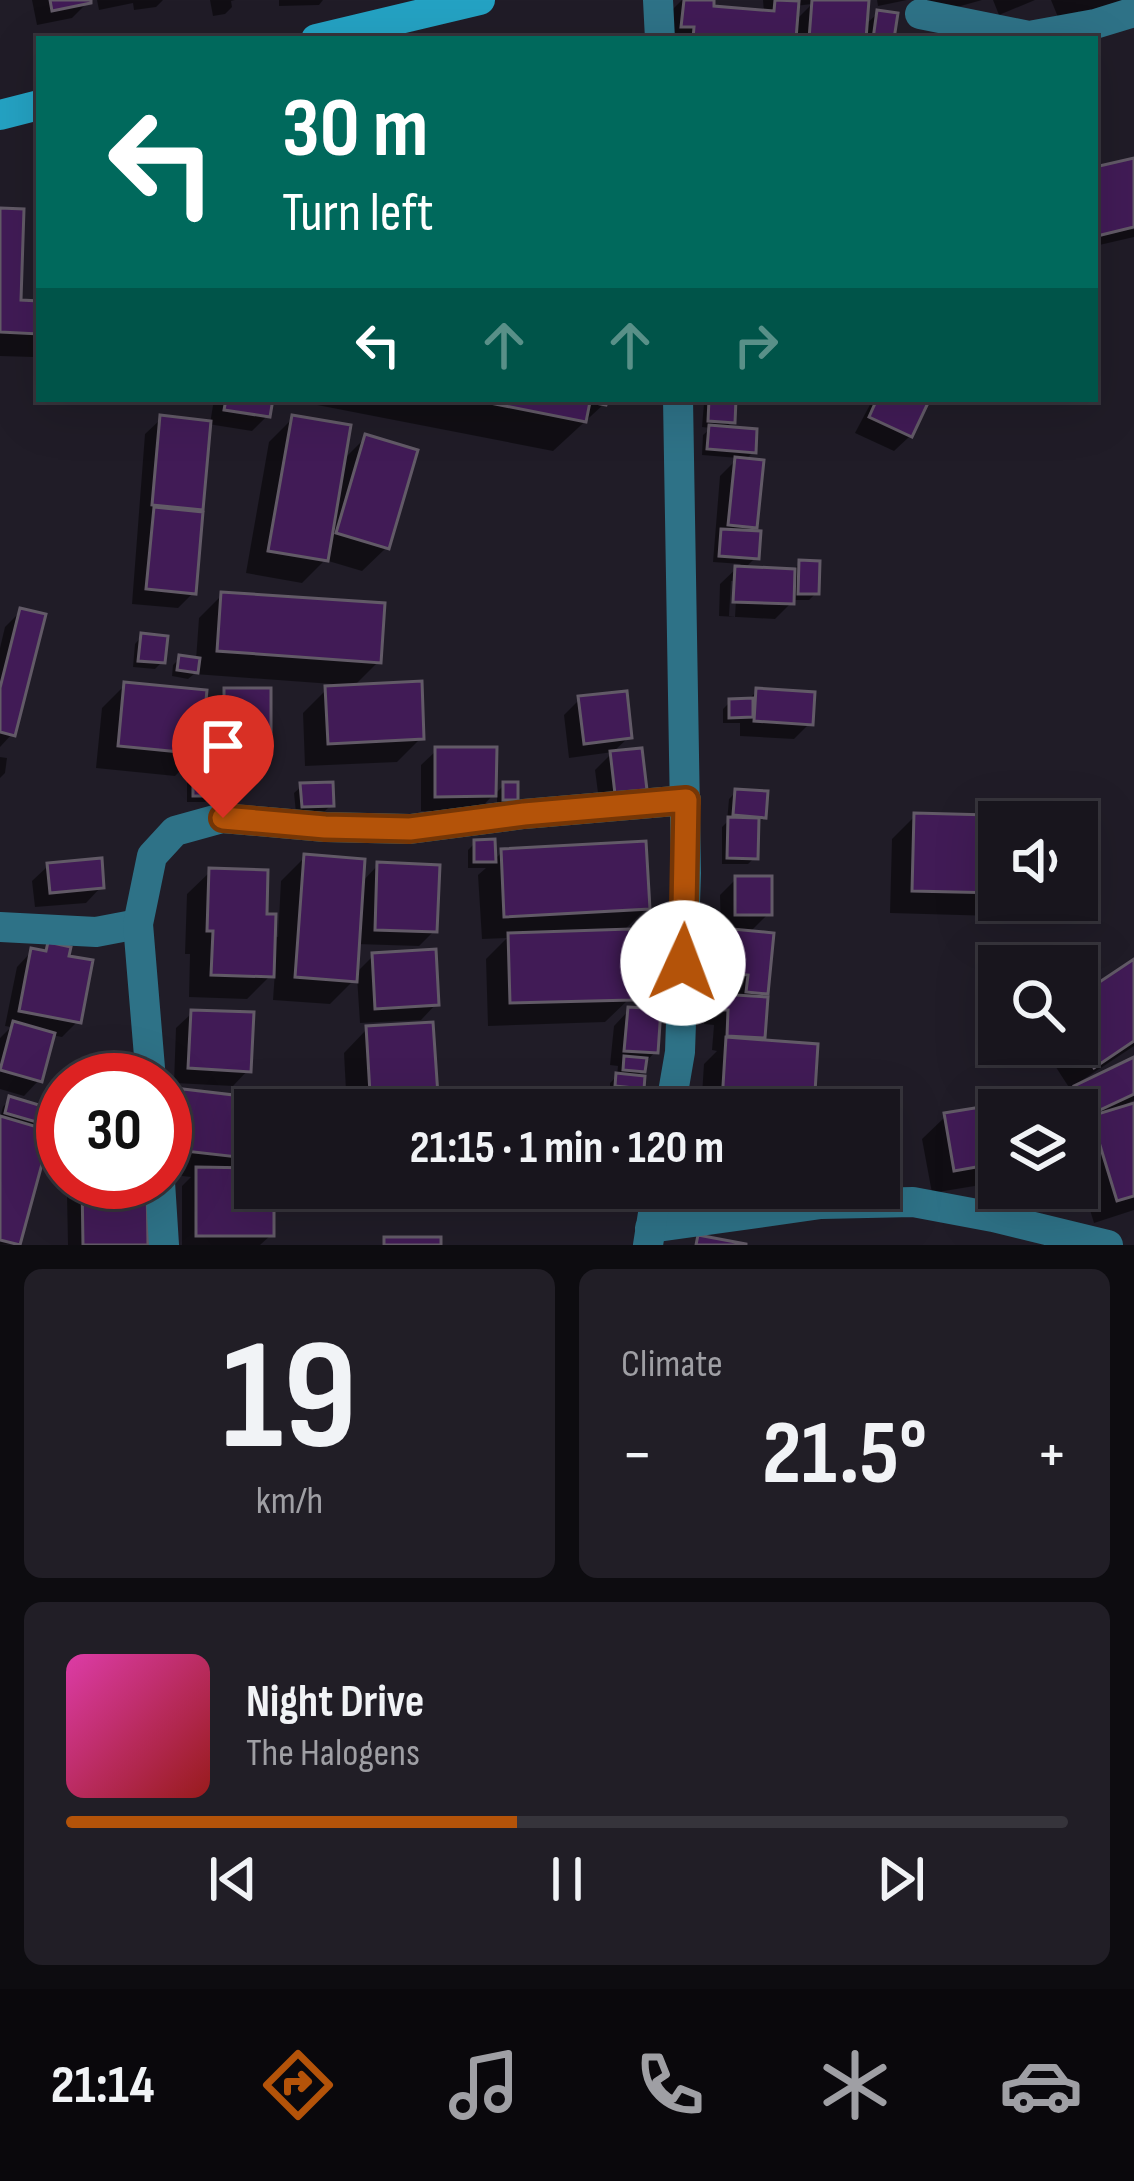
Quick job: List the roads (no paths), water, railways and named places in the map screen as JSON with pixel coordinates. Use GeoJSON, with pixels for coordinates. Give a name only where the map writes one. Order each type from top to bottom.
{"type":"FeatureCollection","features":[{"type":"Feature","properties":{"kind":"main road"},"geometry":{"type":"LineString","coordinates":[[329,36],[480,0]]}},
{"type":"Feature","properties":{"kind":"main road"},"geometry":{"type":"LineString","coordinates":[[0,115],[36,106]]}},
{"type":"Feature","properties":{"kind":"street"},"geometry":{"type":"LineString","coordinates":[[658,0],[661,36]]}},
{"type":"Feature","properties":{"kind":"street"},"geometry":{"type":"LineString","coordinates":[[920,14],[1029,36],[1134,12]]}},
{"type":"Feature","properties":{"kind":"street"},"geometry":{"type":"LineString","coordinates":[[674,1089],[680,1052],[686,873],[678,402]]}},
{"type":"Feature","properties":{"kind":"street"},"geometry":{"type":"LineString","coordinates":[[149,1053],[138,924],[152,856],[175,831],[223,818],[410,829],[686,800]]}},
{"type":"Feature","properties":{"kind":"street"},"geometry":{"type":"LineString","coordinates":[[0,927],[96,932],[138,924]]}},
{"type":"Feature","properties":{"kind":"street"},"geometry":{"type":"LineString","coordinates":[[649,1237],[821,1204],[913,1202],[1108,1245]]}},
{"type":"Feature","properties":{"kind":"street"},"geometry":{"type":"LineString","coordinates":[[162,1209],[164,1245]]}},
{"type":"Feature","properties":{"kind":"street"},"geometry":{"type":"LineString","coordinates":[[1118,1245],[1134,1234]]}}]}
